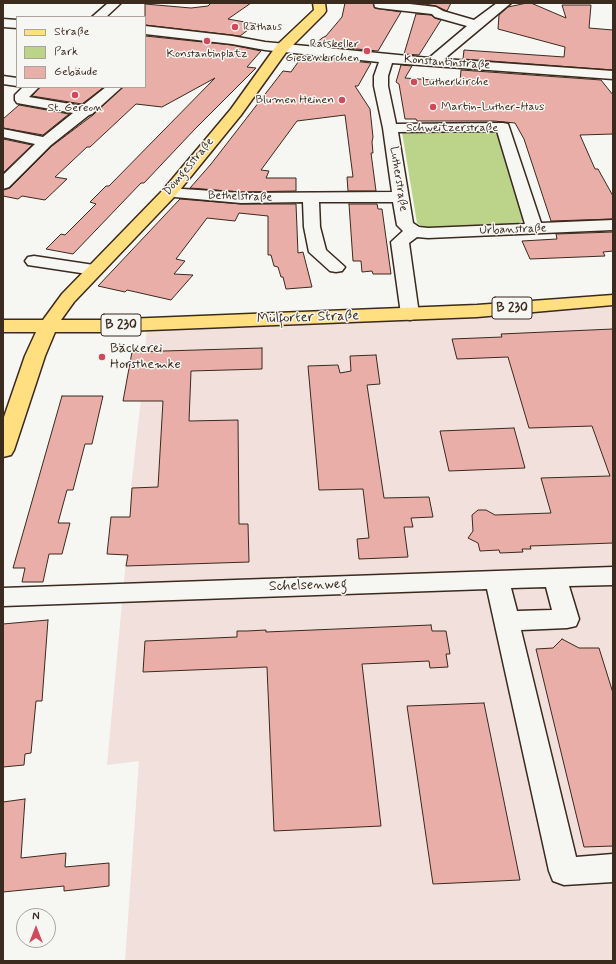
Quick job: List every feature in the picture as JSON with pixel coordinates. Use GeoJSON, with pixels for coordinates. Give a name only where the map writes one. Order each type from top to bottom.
{"type":"FeatureCollection","features":[{"type":"Feature","properties":{"kind":"main road","name":"Dömgesstraße"},"geometry":{"type":"LineString","coordinates":[[3,450],[30,368],[48,326],[68,298],[169,193],[236,112],[282,48],[320,11],[319,3]]}},
{"type":"Feature","properties":{"kind":"main road","name":"Mülforter Straße"},"geometry":{"type":"LineString","coordinates":[[3,326],[108,326],[410,314],[478,311],[613,300]]}},
{"type":"Feature","properties":{"kind":"street"},"geometry":{"type":"LineString","coordinates":[[99,16],[115,3]]}},
{"type":"Feature","properties":{"kind":"street"},"geometry":{"type":"LineString","coordinates":[[432,62],[505,3]]}},
{"type":"Feature","properties":{"kind":"street"},"geometry":{"type":"LineString","coordinates":[[379,4],[439,7],[439,14],[476,25]]}},
{"type":"Feature","properties":{"kind":"street"},"geometry":{"type":"LineString","coordinates":[[146,30],[232,40],[282,48]]}},
{"type":"Feature","properties":{"kind":"street","name":"Konstantinstraße"},"geometry":{"type":"LineString","coordinates":[[282,48],[387,59],[613,75]]}},
{"type":"Feature","properties":{"kind":"street","name":"Lutherstraße"},"geometry":{"type":"LineString","coordinates":[[387,59],[381,76],[381,86],[390,128],[405,225],[414,231],[400,242],[410,314]]}},
{"type":"Feature","properties":{"kind":"street"},"geometry":{"type":"LineString","coordinates":[[3,80],[16,82]]}},
{"type":"Feature","properties":{"kind":"street"},"geometry":{"type":"LineString","coordinates":[[31,88],[22,95],[22,100],[87,111]]}},
{"type":"Feature","properties":{"kind":"street"},"geometry":{"type":"LineString","coordinates":[[3,184],[46,142],[87,111],[114,88]]}},
{"type":"Feature","properties":{"kind":"street","name":"Schweitzerstraße"},"geometry":{"type":"LineString","coordinates":[[390,128],[503,127],[535,229]]}},
{"type":"Feature","properties":{"kind":"street"},"geometry":{"type":"LineString","coordinates":[[3,133],[46,142]]}},
{"type":"Feature","properties":{"kind":"street","name":"Bethelstraße"},"geometry":{"type":"LineString","coordinates":[[169,193],[241,198],[400,197]]}},
{"type":"Feature","properties":{"kind":"street"},"geometry":{"type":"LineString","coordinates":[[311,198],[312,227],[318,252],[336,267]]}},
{"type":"Feature","properties":{"kind":"street","name":"Urbanstraße"},"geometry":{"type":"LineString","coordinates":[[414,231],[428,233],[613,225]]}},
{"type":"Feature","properties":{"kind":"street"},"geometry":{"type":"LineString","coordinates":[[34,261],[94,270]]}},
{"type":"Feature","properties":{"kind":"street","name":"Schelsenweg"},"geometry":{"type":"LineString","coordinates":[[3,597],[613,576]]}},
{"type":"Feature","properties":{"kind":"street"},"geometry":{"type":"LineString","coordinates":[[506,621],[566,618],[555,578]]}},
{"type":"Feature","properties":{"kind":"street"},"geometry":{"type":"LineString","coordinates":[[497,580],[564,870],[613,868]]}},
{"type":"Feature","properties":{"kind":"shaded area"},"geometry":{"type":"Polygon","coordinates":[[[613,299],[613,959],[608,961],[125,961],[139,761],[107,765],[147,325],[613,299]]]}},
{"type":"Feature","properties":{"kind":"green space"},"geometry":{"type":"Polygon","coordinates":[[[406,130],[487,130],[499,133],[523,221],[513,225],[428,228],[417,223],[402,132],[406,130]]]}},
{"type":"Feature","properties":{"kind":"building"},"geometry":{"type":"Polygon","coordinates":[[[211,3],[251,3],[228,19],[256,24],[240,36],[146,25],[145,4],[191,8],[208,6],[211,3]]]}},
{"type":"Feature","properties":{"kind":"building"},"geometry":{"type":"Polygon","coordinates":[[[345,3],[373,3],[375,8],[401,12],[378,51],[314,45],[326,36],[342,17],[345,3]]]}},
{"type":"Feature","properties":{"kind":"building"},"geometry":{"type":"Polygon","coordinates":[[[419,3],[451,3],[447,11],[436,6],[419,3]]]}},
{"type":"Feature","properties":{"kind":"building"},"geometry":{"type":"Polygon","coordinates":[[[531,3],[566,18],[562,5],[591,5],[589,28],[613,30],[613,70],[463,59],[464,50],[564,57],[565,47],[498,29],[499,15],[508,7],[531,3]]]}},
{"type":"Feature","properties":{"kind":"building"},"geometry":{"type":"Polygon","coordinates":[[[416,14],[431,15],[441,20],[419,55],[404,54],[416,14]]]}},
{"type":"Feature","properties":{"kind":"building"},"geometry":{"type":"Polygon","coordinates":[[[146,36],[232,45],[261,51],[247,67],[256,68],[144,183],[141,183],[73,254],[46,249],[61,234],[65,235],[96,204],[90,202],[106,186],[109,186],[215,78],[162,107],[136,104],[55,177],[67,179],[45,200],[22,196],[18,199],[3,196],[3,190],[10,188],[52,146],[93,115],[122,88],[146,88],[146,36]]]}},
{"type":"Feature","properties":{"kind":"building"},"geometry":{"type":"Polygon","coordinates":[[[306,56],[371,63],[358,86],[355,86],[370,109],[373,137],[373,153],[371,153],[376,191],[348,191],[347,177],[353,177],[345,115],[297,121],[261,170],[269,171],[266,178],[296,178],[296,191],[241,192],[190,188],[211,164],[283,71],[291,72],[301,58],[306,56]]]}},
{"type":"Feature","properties":{"kind":"building"},"geometry":{"type":"Polygon","coordinates":[[[401,65],[412,66],[405,78],[460,82],[461,70],[601,80],[613,95],[613,134],[580,135],[595,169],[598,169],[613,196],[613,219],[551,221],[524,139],[515,123],[494,121],[417,121],[416,119],[405,119],[399,84],[396,82],[401,65]]]}},
{"type":"Feature","properties":{"kind":"building","name":"St. Gereon"},"geometry":{"type":"Polygon","coordinates":[[[39,88],[103,88],[82,104],[32,96],[39,88]]]}},
{"type":"Feature","properties":{"kind":"building"},"geometry":{"type":"Polygon","coordinates":[[[19,105],[69,114],[43,135],[3,128],[3,119],[19,105]]]}},
{"type":"Feature","properties":{"kind":"building"},"geometry":{"type":"Polygon","coordinates":[[[3,139],[32,145],[3,173],[3,139]]]}},
{"type":"Feature","properties":{"kind":"building"},"geometry":{"type":"Polygon","coordinates":[[[180,199],[241,204],[296,204],[298,253],[303,252],[312,287],[286,289],[283,277],[281,277],[278,267],[274,266],[271,255],[268,255],[268,216],[239,213],[235,221],[207,218],[176,259],[185,261],[174,274],[193,275],[171,300],[127,290],[125,292],[98,286],[180,199]]]}},
{"type":"Feature","properties":{"kind":"building"},"geometry":{"type":"Polygon","coordinates":[[[349,204],[377,204],[378,209],[382,209],[391,274],[373,274],[372,271],[362,272],[361,261],[353,261],[349,204]]]}},
{"type":"Feature","properties":{"kind":"building"},"geometry":{"type":"Polygon","coordinates":[[[613,232],[613,251],[603,252],[605,256],[530,259],[522,241],[557,239],[556,234],[613,232]]]}},
{"type":"Feature","properties":{"kind":"building"},"geometry":{"type":"Polygon","coordinates":[[[613,329],[613,543],[530,546],[531,549],[522,549],[523,552],[500,553],[499,550],[480,551],[478,543],[468,538],[473,531],[472,515],[478,510],[486,510],[495,515],[551,513],[541,478],[610,476],[592,426],[529,428],[508,357],[457,359],[452,339],[502,337],[501,334],[613,329]]]}},
{"type":"Feature","properties":{"kind":"building"},"geometry":{"type":"Polygon","coordinates":[[[262,348],[262,369],[191,371],[189,421],[238,420],[239,524],[248,524],[249,562],[126,566],[128,555],[107,554],[111,517],[130,517],[132,488],[158,487],[163,401],[123,401],[132,352],[262,348]]]}},
{"type":"Feature","properties":{"kind":"building"},"geometry":{"type":"Polygon","coordinates":[[[376,355],[380,384],[367,385],[384,498],[429,497],[433,517],[411,518],[413,527],[404,527],[408,557],[359,559],[357,539],[369,538],[363,489],[319,490],[308,366],[338,365],[340,373],[351,371],[350,356],[376,355]]]}},
{"type":"Feature","properties":{"kind":"building"},"geometry":{"type":"Polygon","coordinates":[[[62,396],[103,396],[92,444],[85,444],[73,490],[67,490],[58,523],[70,523],[62,554],[49,554],[43,582],[22,582],[25,568],[13,568],[62,396]]]}},
{"type":"Feature","properties":{"kind":"building"},"geometry":{"type":"Polygon","coordinates":[[[514,428],[525,468],[449,471],[440,431],[514,428]]]}},
{"type":"Feature","properties":{"kind":"building"},"geometry":{"type":"Polygon","coordinates":[[[48,620],[42,701],[36,701],[31,753],[25,754],[24,765],[3,767],[3,624],[48,620]]]}},
{"type":"Feature","properties":{"kind":"building"},"geometry":{"type":"Polygon","coordinates":[[[431,625],[432,631],[446,631],[450,654],[446,654],[448,667],[430,668],[429,661],[362,664],[381,826],[274,831],[267,667],[143,672],[145,641],[237,637],[237,631],[266,630],[266,632],[431,625]]]}},
{"type":"Feature","properties":{"kind":"building"},"geometry":{"type":"Polygon","coordinates":[[[562,639],[579,648],[599,648],[613,693],[613,846],[584,847],[536,649],[553,648],[562,639]]]}},
{"type":"Feature","properties":{"kind":"building"},"geometry":{"type":"Polygon","coordinates":[[[484,703],[520,880],[433,884],[407,706],[484,703]]]}},
{"type":"Feature","properties":{"kind":"building"},"geometry":{"type":"Polygon","coordinates":[[[25,799],[21,858],[66,853],[65,867],[109,863],[109,886],[64,891],[64,886],[3,892],[3,802],[25,799]]]}},
{"type":"Feature","properties":{"kind":"place","name":"Rathaus"},"geometry":{"type":"Point","coordinates":[235,27]}},
{"type":"Feature","properties":{"kind":"place","name":"Konstantinplatz"},"geometry":{"type":"Point","coordinates":[207,41]}},
{"type":"Feature","properties":{"kind":"place","name":"Ratskeller Giesenkirchen"},"geometry":{"type":"Point","coordinates":[367,51]}},
{"type":"Feature","properties":{"kind":"place","name":"Lutherkirche"},"geometry":{"type":"Point","coordinates":[414,82]}},
{"type":"Feature","properties":{"kind":"place","name":"St. Gereon"},"geometry":{"type":"Point","coordinates":[75,95]}},
{"type":"Feature","properties":{"kind":"place","name":"Blumen Heinen"},"geometry":{"type":"Point","coordinates":[342,100]}},
{"type":"Feature","properties":{"kind":"place","name":"Martin-Luther-Haus"},"geometry":{"type":"Point","coordinates":[433,107]}},
{"type":"Feature","properties":{"kind":"place","name":"Bäckerei Horsthemke"},"geometry":{"type":"Point","coordinates":[102,357]}}]}
